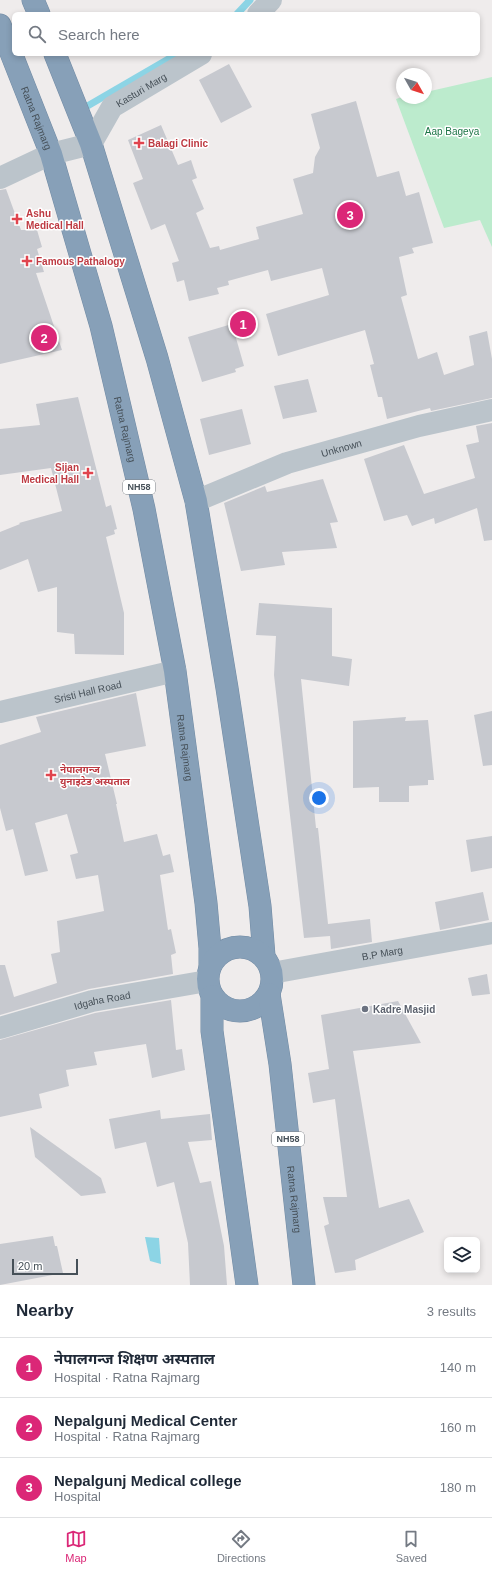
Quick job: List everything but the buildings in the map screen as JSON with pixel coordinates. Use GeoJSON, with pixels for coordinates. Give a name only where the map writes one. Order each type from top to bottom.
{"type":"FeatureCollection","features":[{"type":"Feature","properties":{"kind":"highway"},"geometry":{"type":"LineString","coordinates":[[33,0],[38,12]]}},
{"type":"Feature","properties":{"kind":"highway","name":"Ratna Rajmarg"},"geometry":{"type":"LineString","coordinates":[[0,25],[12,55]]}},
{"type":"Feature","properties":{"kind":"highway","name":"Ratna Rajmarg"},"geometry":{"type":"LineString","coordinates":[[12,56],[51,154],[103,334],[144,509],[175,671],[206,903],[210,948],[209,981],[212,1031],[247,1285]]}},
{"type":"Feature","properties":{"kind":"highway","name":"NH58"},"geometry":{"type":"LineString","coordinates":[[56,56],[91,144],[157,358],[196,501],[227,688],[268,964],[273,981],[269,994]]}},
{"type":"Feature","properties":{"kind":"highway"},"geometry":{"type":"LineString","coordinates":[[268,964],[248,947],[233,947],[219,953],[209,981],[223,1007],[237,1012],[250,1010],[256,1007],[261,1004],[269,994]]}},
{"type":"Feature","properties":{"kind":"highway","name":"Ratna Rajmarg"},"geometry":{"type":"LineString","coordinates":[[269,994],[280,1064],[304,1285]]}},
{"type":"Feature","properties":{"kind":"street"},"geometry":{"type":"LineString","coordinates":[[260,12],[271,0]]}},
{"type":"Feature","properties":{"kind":"street","name":"Kasturi Marg"},"geometry":{"type":"LineString","coordinates":[[91,144],[112,107],[199,56]]}},
{"type":"Feature","properties":{"kind":"street"},"geometry":{"type":"LineString","coordinates":[[0,178],[51,154],[91,144]]}},
{"type":"Feature","properties":{"kind":"street","name":"Unknown"},"geometry":{"type":"LineString","coordinates":[[196,501],[287,463],[419,426],[492,410]]}},
{"type":"Feature","properties":{"kind":"street","name":"Sristi Hall Road"},"geometry":{"type":"LineString","coordinates":[[0,712],[175,671]]}},
{"type":"Feature","properties":{"kind":"street","name":"B.P Marg"},"geometry":{"type":"LineString","coordinates":[[268,964],[492,933]]}},
{"type":"Feature","properties":{"kind":"street","name":"Idgaha Road"},"geometry":{"type":"LineString","coordinates":[[0,1028],[92,1001],[209,981]]}},
{"type":"Feature","properties":{"kind":"green space","name":"Aap Bageya"},"geometry":{"type":"Polygon","coordinates":[[[492,77],[492,247],[480,220],[444,228],[398,104],[432,104],[432,91],[492,77]]]}},
{"type":"Feature","properties":{"kind":"water"},"geometry":{"type":"Polygon","coordinates":[[[145,1237],[159,1238],[161,1264],[150,1261],[145,1237]]]}},
{"type":"Feature","properties":{"kind":"waterway"},"geometry":{"type":"LineString","coordinates":[[239,12],[250,0]]}},
{"type":"Feature","properties":{"kind":"waterway"},"geometry":{"type":"LineString","coordinates":[[84,108],[174,56]]}},
{"type":"Feature","properties":{"kind":"place","name":"Balagi Clinic"},"geometry":{"type":"Point","coordinates":[139,143]}},
{"type":"Feature","properties":{"kind":"place","name":"Nepalgunj Medical college"},"geometry":{"type":"Point","coordinates":[350,215]}},
{"type":"Feature","properties":{"kind":"place","name":"Ashu Medical Hall"},"geometry":{"type":"Point","coordinates":[17,219]}},
{"type":"Feature","properties":{"kind":"place","name":"Famous Pathalogy"},"geometry":{"type":"Point","coordinates":[27,261]}},
{"type":"Feature","properties":{"kind":"place","name":"नेपालगन्ज शिक्षण अस्पताल"},"geometry":{"type":"Point","coordinates":[243,324]}},
{"type":"Feature","properties":{"kind":"place","name":"Nepalgunj Medical Center"},"geometry":{"type":"Point","coordinates":[44,338]}},
{"type":"Feature","properties":{"kind":"place","name":"Sijan Medical Hall"},"geometry":{"type":"Point","coordinates":[88,473]}},
{"type":"Feature","properties":{"kind":"place","name":"नेपालगन्ज युनाइटेड अस्पताल"},"geometry":{"type":"Point","coordinates":[51,775]}},
{"type":"Feature","properties":{"kind":"place","name":"Kadre Masjid"},"geometry":{"type":"Point","coordinates":[365,1009]}}]}
